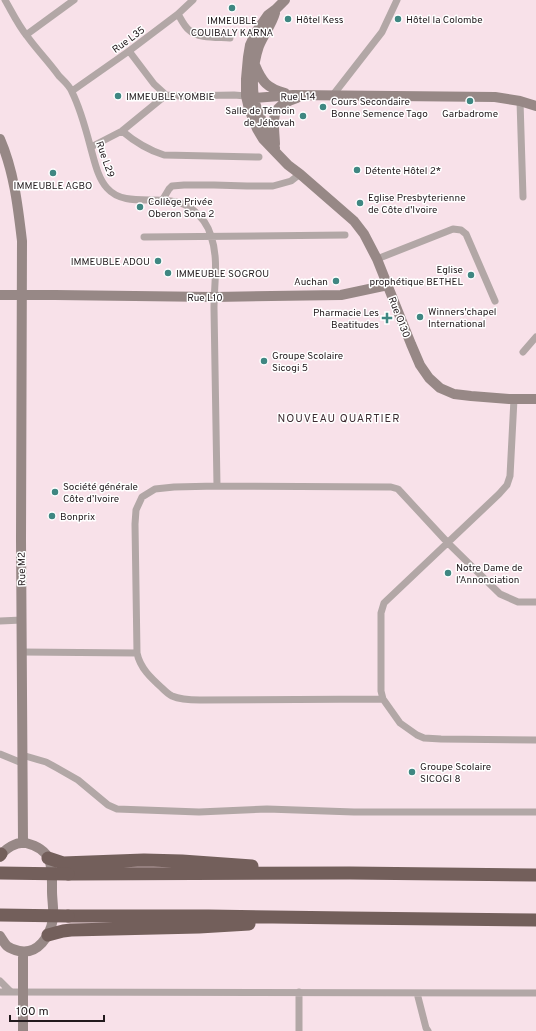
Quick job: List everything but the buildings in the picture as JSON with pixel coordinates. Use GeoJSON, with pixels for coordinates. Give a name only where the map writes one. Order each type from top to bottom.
{"type":"FeatureCollection","features":[{"type":"Feature","properties":{"kind":"highway"},"geometry":{"type":"LineString","coordinates":[[48,858],[63,863],[144,860],[182,861],[350,873]]}},
{"type":"Feature","properties":{"kind":"highway"},"geometry":{"type":"LineString","coordinates":[[0,873],[350,873],[536,875]]}},
{"type":"Feature","properties":{"kind":"highway"},"geometry":{"type":"LineString","coordinates":[[0,915],[536,920]]}},
{"type":"Feature","properties":{"kind":"highway"},"geometry":{"type":"LineString","coordinates":[[48,936],[71,930],[199,927],[348,918]]}},
{"type":"Feature","properties":{"kind":"highway"},"geometry":{"type":"LineString","coordinates":[[501,920],[536,924]]}},
{"type":"Feature","properties":{"kind":"street","name":"Rue L29"},"geometry":{"type":"LineString","coordinates":[[5,0],[26,35],[72,91],[80,110],[100,178],[109,191],[124,198],[133,200],[163,200],[183,204],[191,208],[200,216],[212,236],[216,260],[214,297],[217,486]]}},
{"type":"Feature","properties":{"kind":"street"},"geometry":{"type":"LineString","coordinates":[[26,35],[74,0]]}},
{"type":"Feature","properties":{"kind":"street","name":"Rue L35"},"geometry":{"type":"LineString","coordinates":[[72,91],[129,51],[178,14],[193,0]]}},
{"type":"Feature","properties":{"kind":"street","name":"Rue O130"},"geometry":{"type":"LineString","coordinates":[[281,157],[250,97],[246,79],[250,45],[256,32],[268,16],[285,0]]}},
{"type":"Feature","properties":{"kind":"street"},"geometry":{"type":"LineString","coordinates":[[333,96],[382,32],[397,0]]}},
{"type":"Feature","properties":{"kind":"street","name":"Rue O130"},"geometry":{"type":"LineString","coordinates":[[276,9],[259,48],[255,64],[254,82],[250,97],[249,110],[262,139],[288,165],[354,221],[364,234],[388,285],[410,344],[420,365],[429,378],[440,388],[454,394],[514,399],[536,399]]}},
{"type":"Feature","properties":{"kind":"street"},"geometry":{"type":"LineString","coordinates":[[178,14],[188,30],[198,36],[230,38]]}},
{"type":"Feature","properties":{"kind":"street"},"geometry":{"type":"LineString","coordinates":[[91,147],[122,131],[166,95],[154,84],[129,51]]}},
{"type":"Feature","properties":{"kind":"street"},"geometry":{"type":"LineString","coordinates":[[255,64],[260,76],[267,85],[275,90],[293,95]]}},
{"type":"Feature","properties":{"kind":"street","name":"Rue L14"},"geometry":{"type":"LineString","coordinates":[[166,95],[234,95],[250,97],[293,95],[495,97],[520,101],[536,106]]}},
{"type":"Feature","properties":{"kind":"street"},"geometry":{"type":"LineString","coordinates":[[275,148],[273,123],[277,109],[287,101],[308,95]]}},
{"type":"Feature","properties":{"kind":"street"},"geometry":{"type":"LineString","coordinates":[[520,101],[523,197]]}},
{"type":"Feature","properties":{"kind":"street"},"geometry":{"type":"LineString","coordinates":[[122,131],[132,140],[144,147],[164,155],[259,157]]}},
{"type":"Feature","properties":{"kind":"street","name":"Rue M2"},"geometry":{"type":"LineString","coordinates":[[0,139],[8,160],[16,195],[22,241],[21,532],[23,843]]}},
{"type":"Feature","properties":{"kind":"street"},"geometry":{"type":"LineString","coordinates":[[163,200],[172,186],[273,186],[291,181],[300,174]]}},
{"type":"Feature","properties":{"kind":"street"},"geometry":{"type":"LineString","coordinates":[[377,259],[453,229],[461,230],[466,234],[495,301]]}},
{"type":"Feature","properties":{"kind":"street"},"geometry":{"type":"LineString","coordinates":[[144,237],[345,235]]}},
{"type":"Feature","properties":{"kind":"street","name":"Rue L10"},"geometry":{"type":"LineString","coordinates":[[0,295],[214,297],[341,295],[388,285]]}},
{"type":"Feature","properties":{"kind":"street"},"geometry":{"type":"LineString","coordinates":[[523,352],[536,337]]}},
{"type":"Feature","properties":{"kind":"street"},"geometry":{"type":"LineString","coordinates":[[514,399],[510,476],[507,485],[384,603],[381,613],[381,691],[383,699],[400,723],[424,738],[536,740]]}},
{"type":"Feature","properties":{"kind":"street"},"geometry":{"type":"LineString","coordinates":[[383,699],[182,699],[171,696],[154,682],[144,670],[136,652],[135,524],[136,510],[142,497],[155,489],[174,487],[390,487],[398,489],[448,543],[500,594],[518,602],[536,602]]}},
{"type":"Feature","properties":{"kind":"street"},"geometry":{"type":"LineString","coordinates":[[0,621],[22,620]]}},
{"type":"Feature","properties":{"kind":"street"},"geometry":{"type":"LineString","coordinates":[[22,652],[136,652]]}},
{"type":"Feature","properties":{"kind":"street"},"geometry":{"type":"LineString","coordinates":[[0,754],[46,762],[78,780],[108,805],[117,809],[199,812],[267,809],[354,812],[536,812]]}},
{"type":"Feature","properties":{"kind":"street"},"geometry":{"type":"LineString","coordinates":[[0,855],[15,844],[23,843],[35,846],[44,852],[52,868],[53,919],[48,936],[40,946],[32,950],[23,952],[12,949],[6,945],[0,936]]}},
{"type":"Feature","properties":{"kind":"street"},"geometry":{"type":"LineString","coordinates":[[23,952],[23,1031]]}},
{"type":"Feature","properties":{"kind":"street"},"geometry":{"type":"LineString","coordinates":[[0,981],[11,992]]}},
{"type":"Feature","properties":{"kind":"street"},"geometry":{"type":"LineString","coordinates":[[0,992],[536,992]]}},
{"type":"Feature","properties":{"kind":"street"},"geometry":{"type":"LineString","coordinates":[[299,992],[299,1031]]}},
{"type":"Feature","properties":{"kind":"street"},"geometry":{"type":"LineString","coordinates":[[417,992],[428,1031]]}},
{"type":"Feature","properties":{"kind":"place","name":"IMMEUBLE COUIBALY KARNA"},"geometry":{"type":"Point","coordinates":[232,8]}},
{"type":"Feature","properties":{"kind":"place","name":"Hôtel Kess"},"geometry":{"type":"Point","coordinates":[288,19]}},
{"type":"Feature","properties":{"kind":"place","name":"Hôtel la Colombe"},"geometry":{"type":"Point","coordinates":[398,19]}},
{"type":"Feature","properties":{"kind":"place","name":"IMMEUBLE YOMBIE"},"geometry":{"type":"Point","coordinates":[118,96]}},
{"type":"Feature","properties":{"kind":"place","name":"Garbadrome"},"geometry":{"type":"Point","coordinates":[470,101]}},
{"type":"Feature","properties":{"kind":"place","name":"Cours Secondaire Bonne Semence Tago"},"geometry":{"type":"Point","coordinates":[323,107]}},
{"type":"Feature","properties":{"kind":"place","name":"Salle de Témoin de Jéhovah"},"geometry":{"type":"Point","coordinates":[303,116]}},
{"type":"Feature","properties":{"kind":"place","name":"Détente Hôtel 2*"},"geometry":{"type":"Point","coordinates":[357,170]}},
{"type":"Feature","properties":{"kind":"place","name":"IMMEUBLE AGBO"},"geometry":{"type":"Point","coordinates":[53,173]}},
{"type":"Feature","properties":{"kind":"place","name":"Eglise Presbyterienne de Côte d'Ivoire"},"geometry":{"type":"Point","coordinates":[360,203]}},
{"type":"Feature","properties":{"kind":"place","name":"Collège Privée Oberon Sona 2"},"geometry":{"type":"Point","coordinates":[140,207]}},
{"type":"Feature","properties":{"kind":"place","name":"IMMEUBLE ADOU"},"geometry":{"type":"Point","coordinates":[158,261]}},
{"type":"Feature","properties":{"kind":"place","name":"IMMEUBLE SOGROU"},"geometry":{"type":"Point","coordinates":[168,273]}},
{"type":"Feature","properties":{"kind":"place","name":"Eglise prophétique BETHEL"},"geometry":{"type":"Point","coordinates":[471,275]}},
{"type":"Feature","properties":{"kind":"place","name":"Auchan"},"geometry":{"type":"Point","coordinates":[336,281]}},
{"type":"Feature","properties":{"kind":"place","name":"Winners'chapel International"},"geometry":{"type":"Point","coordinates":[420,317]}},
{"type":"Feature","properties":{"kind":"place","name":"Pharmacie Les Beatitudes"},"geometry":{"type":"Point","coordinates":[387,318]}},
{"type":"Feature","properties":{"kind":"place","name":"Groupe Scolaire Sicogi 5"},"geometry":{"type":"Point","coordinates":[264,361]}},
{"type":"Feature","properties":{"kind":"place","name":"Société générale Côte d’Ivoire"},"geometry":{"type":"Point","coordinates":[55,492]}},
{"type":"Feature","properties":{"kind":"place","name":"Bonprix"},"geometry":{"type":"Point","coordinates":[52,516]}},
{"type":"Feature","properties":{"kind":"place","name":"Notre Dame de l’Annonciation"},"geometry":{"type":"Point","coordinates":[448,573]}},
{"type":"Feature","properties":{"kind":"place","name":"Groupe Scolaire SICOGI 8"},"geometry":{"type":"Point","coordinates":[412,772]}},
{"type":"Feature","properties":{"kind":"district","name":"NOUVEAU QUARTIER"},"geometry":{"type":"Point","coordinates":[339,418]}}]}
